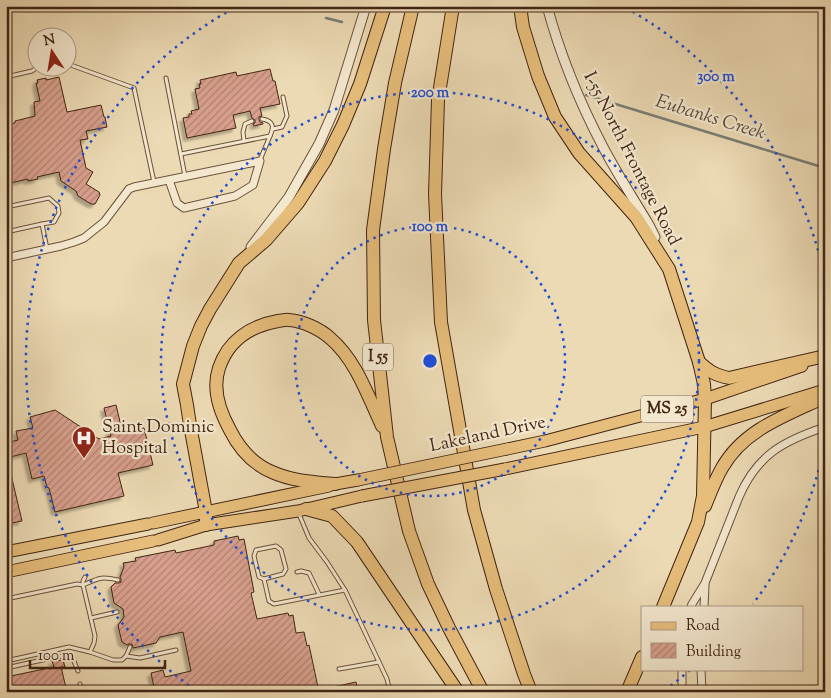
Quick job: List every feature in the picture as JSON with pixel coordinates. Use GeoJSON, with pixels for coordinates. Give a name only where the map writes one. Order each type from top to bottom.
{"type":"FeatureCollection","features":[{"type":"Feature","properties":{"kind":"highway"},"geometry":{"type":"LineString","coordinates":[[206,525],[206,512],[183,384],[193,346],[210,309],[239,263],[266,240],[298,203],[325,161],[360,84],[385,6]]}},
{"type":"Feature","properties":{"kind":"highway","name":"I 55"},"geometry":{"type":"LineString","coordinates":[[413,6],[395,83],[373,230],[374,320],[387,437],[409,532],[428,584],[483,692]]}},
{"type":"Feature","properties":{"kind":"highway"},"geometry":{"type":"LineString","coordinates":[[453,6],[438,100],[435,194],[441,322],[474,510],[496,589],[531,692]]}},
{"type":"Feature","properties":{"kind":"highway"},"geometry":{"type":"LineString","coordinates":[[520,6],[523,27],[538,76],[556,117],[579,153],[636,217],[669,269],[700,362],[704,384],[703,496],[698,522]]}},
{"type":"Feature","properties":{"kind":"highway"},"geometry":{"type":"LineString","coordinates":[[335,484],[289,479],[270,471],[251,459],[235,440],[223,418],[216,389],[218,369],[229,348],[243,334],[268,323],[288,320],[309,325],[330,337],[347,356],[387,437]]}},
{"type":"Feature","properties":{"kind":"highway"},"geometry":{"type":"LineString","coordinates":[[700,362],[709,372],[729,378],[825,357]]}},
{"type":"Feature","properties":{"kind":"highway"},"geometry":{"type":"LineString","coordinates":[[662,606],[722,467],[742,442],[776,419],[825,397]]}},
{"type":"Feature","properties":{"kind":"highway"},"geometry":{"type":"LineString","coordinates":[[302,510],[332,516],[357,542],[458,692]]}},
{"type":"Feature","properties":{"kind":"highway"},"geometry":{"type":"LineString","coordinates":[[627,692],[641,659]]}},
{"type":"Feature","properties":{"kind":"main road","name":"Lakeland Drive"},"geometry":{"type":"LineString","coordinates":[[6,552],[151,524],[545,441],[705,400],[825,357]]}},
{"type":"Feature","properties":{"kind":"main road","name":"Lakeland Drive"},"geometry":{"type":"LineString","coordinates":[[6,572],[156,541],[206,525],[302,510],[362,496],[506,469],[704,427],[825,390]]}},
{"type":"Feature","properties":{"kind":"street"},"geometry":{"type":"LineString","coordinates":[[239,263],[289,197],[319,144],[334,110],[366,6]]}},
{"type":"Feature","properties":{"kind":"street","name":"I-55 North Frontage Road"},"geometry":{"type":"LineString","coordinates":[[548,6],[555,35],[575,88],[602,145],[649,225],[669,269]]}},
{"type":"Feature","properties":{"kind":"street"},"geometry":{"type":"LineString","coordinates":[[6,258],[84,238],[104,222],[130,189],[134,187],[260,161],[253,185],[236,196],[184,208],[177,203],[170,180]]}},
{"type":"Feature","properties":{"kind":"street"},"geometry":{"type":"LineString","coordinates":[[691,606],[705,584],[742,490],[753,470],[767,456],[786,442],[825,427]]}},
{"type":"Feature","properties":{"kind":"street"},"geometry":{"type":"LineString","coordinates":[[704,606],[705,584]]}},
{"type":"Feature","properties":{"kind":"street"},"geometry":{"type":"LineString","coordinates":[[682,670],[682,692]]}},
{"type":"Feature","properties":{"kind":"street"},"geometry":{"type":"LineString","coordinates":[[701,670],[702,692]]}},
{"type":"Feature","properties":{"kind":"lane"},"geometry":{"type":"LineString","coordinates":[[820,6],[825,10]]}},
{"type":"Feature","properties":{"kind":"lane"},"geometry":{"type":"LineString","coordinates":[[78,68],[134,88],[154,183]]}},
{"type":"Feature","properties":{"kind":"lane"},"geometry":{"type":"LineString","coordinates":[[6,76],[28,72]]}},
{"type":"Feature","properties":{"kind":"lane"},"geometry":{"type":"LineString","coordinates":[[166,78],[185,177]]}},
{"type":"Feature","properties":{"kind":"lane"},"geometry":{"type":"LineString","coordinates":[[273,129],[282,127],[287,116],[283,97]]}},
{"type":"Feature","properties":{"kind":"lane"},"geometry":{"type":"LineString","coordinates":[[260,161],[273,129],[268,120],[262,119]]}},
{"type":"Feature","properties":{"kind":"lane"},"geometry":{"type":"LineString","coordinates":[[244,141],[242,132],[245,124],[252,121]]}},
{"type":"Feature","properties":{"kind":"lane"},"geometry":{"type":"LineString","coordinates":[[180,154],[270,136]]}},
{"type":"Feature","properties":{"kind":"lane"},"geometry":{"type":"LineString","coordinates":[[6,207],[49,198],[58,206],[59,213],[54,222],[6,232]]}},
{"type":"Feature","properties":{"kind":"lane"},"geometry":{"type":"LineString","coordinates":[[42,224],[47,249]]}},
{"type":"Feature","properties":{"kind":"lane"},"geometry":{"type":"LineString","coordinates":[[302,510],[309,538],[327,562],[344,590],[387,679],[390,692]]}},
{"type":"Feature","properties":{"kind":"lane"},"geometry":{"type":"LineString","coordinates":[[276,546],[281,550],[286,570],[283,574],[264,579],[259,577],[254,556],[256,550],[276,546]]}},
{"type":"Feature","properties":{"kind":"lane"},"geometry":{"type":"LineString","coordinates":[[297,572],[309,573],[319,594]]}},
{"type":"Feature","properties":{"kind":"lane"},"geometry":{"type":"LineString","coordinates":[[85,577],[83,586],[95,636],[90,652]]}},
{"type":"Feature","properties":{"kind":"lane"},"geometry":{"type":"LineString","coordinates":[[6,599],[78,584],[83,586],[100,578],[107,577],[118,580]]}},
{"type":"Feature","properties":{"kind":"lane"},"geometry":{"type":"LineString","coordinates":[[264,579],[269,601],[274,604],[344,590]]}},
{"type":"Feature","properties":{"kind":"lane"},"geometry":{"type":"LineString","coordinates":[[90,618],[116,612]]}},
{"type":"Feature","properties":{"kind":"lane"},"geometry":{"type":"LineString","coordinates":[[6,661],[69,647],[113,660],[122,660],[130,647]]}},
{"type":"Feature","properties":{"kind":"lane"},"geometry":{"type":"LineString","coordinates":[[126,656],[140,658],[176,650]]}},
{"type":"Feature","properties":{"kind":"lane"},"geometry":{"type":"LineString","coordinates":[[6,668],[64,656],[73,659],[78,672]]}},
{"type":"Feature","properties":{"kind":"lane"},"geometry":{"type":"LineString","coordinates":[[339,669],[379,662]]}},
{"type":"Feature","properties":{"kind":"lane"},"geometry":{"type":"LineString","coordinates":[[80,684],[84,692],[92,690]]}},
{"type":"Feature","properties":{"kind":"building"},"geometry":{"type":"Polygon","coordinates":[[[270,69],[273,81],[275,81],[280,104],[260,108],[262,116],[259,117],[259,120],[263,124],[254,126],[255,120],[252,118],[250,111],[233,115],[236,128],[187,138],[183,118],[189,117],[189,114],[192,114],[191,111],[199,109],[195,89],[200,88],[200,80],[236,72],[237,76],[270,69]]]}},
{"type":"Feature","properties":{"kind":"building"},"geometry":{"type":"Polygon","coordinates":[[[46,78],[46,80],[59,78],[67,112],[101,105],[107,127],[86,131],[88,139],[80,140],[86,168],[93,172],[86,184],[99,192],[100,195],[95,204],[91,204],[78,196],[76,191],[61,181],[59,172],[37,177],[38,179],[28,181],[28,179],[6,184],[6,125],[35,116],[34,102],[40,101],[36,83],[38,83],[37,80],[46,78]]]}},
{"type":"Feature","properties":{"kind":"building"},"geometry":{"type":"Polygon","coordinates":[[[116,405],[122,430],[132,427],[135,430],[144,428],[153,465],[118,473],[124,496],[55,512],[44,476],[32,479],[26,453],[6,458],[6,443],[18,440],[16,431],[33,428],[30,417],[55,410],[99,439],[111,436],[104,408],[116,405]]]}},
{"type":"Feature","properties":{"kind":"building"},"geometry":{"type":"Polygon","coordinates":[[[6,466],[9,466],[22,521],[6,524],[6,466]]]}},
{"type":"Feature","properties":{"kind":"building"},"geometry":{"type":"Polygon","coordinates":[[[238,536],[239,540],[244,539],[254,592],[251,593],[257,619],[288,613],[289,616],[293,615],[296,633],[304,632],[307,646],[309,645],[319,692],[155,692],[151,673],[163,670],[165,677],[191,671],[183,632],[160,637],[156,643],[133,648],[132,644],[127,645],[122,642],[118,625],[124,617],[123,609],[114,603],[111,587],[115,583],[121,582],[120,577],[124,567],[123,563],[136,561],[135,558],[175,550],[176,553],[214,545],[214,541],[238,536]]]}},
{"type":"Feature","properties":{"kind":"building"},"geometry":{"type":"Polygon","coordinates":[[[63,660],[65,667],[61,667],[67,692],[6,692],[6,677],[54,667],[52,661],[63,660]]]}},
{"type":"Feature","properties":{"kind":"building"},"geometry":{"type":"Polygon","coordinates":[[[356,682],[358,692],[324,692],[324,689],[356,682]]]}},
{"type":"Feature","properties":{"kind":"waterway","name":"Eubanks Creek"},"geometry":{"type":"LineString","coordinates":[[326,18],[342,22]]}},
{"type":"Feature","properties":{"kind":"waterway","name":"Eubanks Creek"},"geometry":{"type":"LineString","coordinates":[[586,95],[825,168]]}},
{"type":"Feature","properties":{"kind":"place","name":"Saint Dominic Hospital"},"geometry":{"type":"Point","coordinates":[84,459]}}]}
